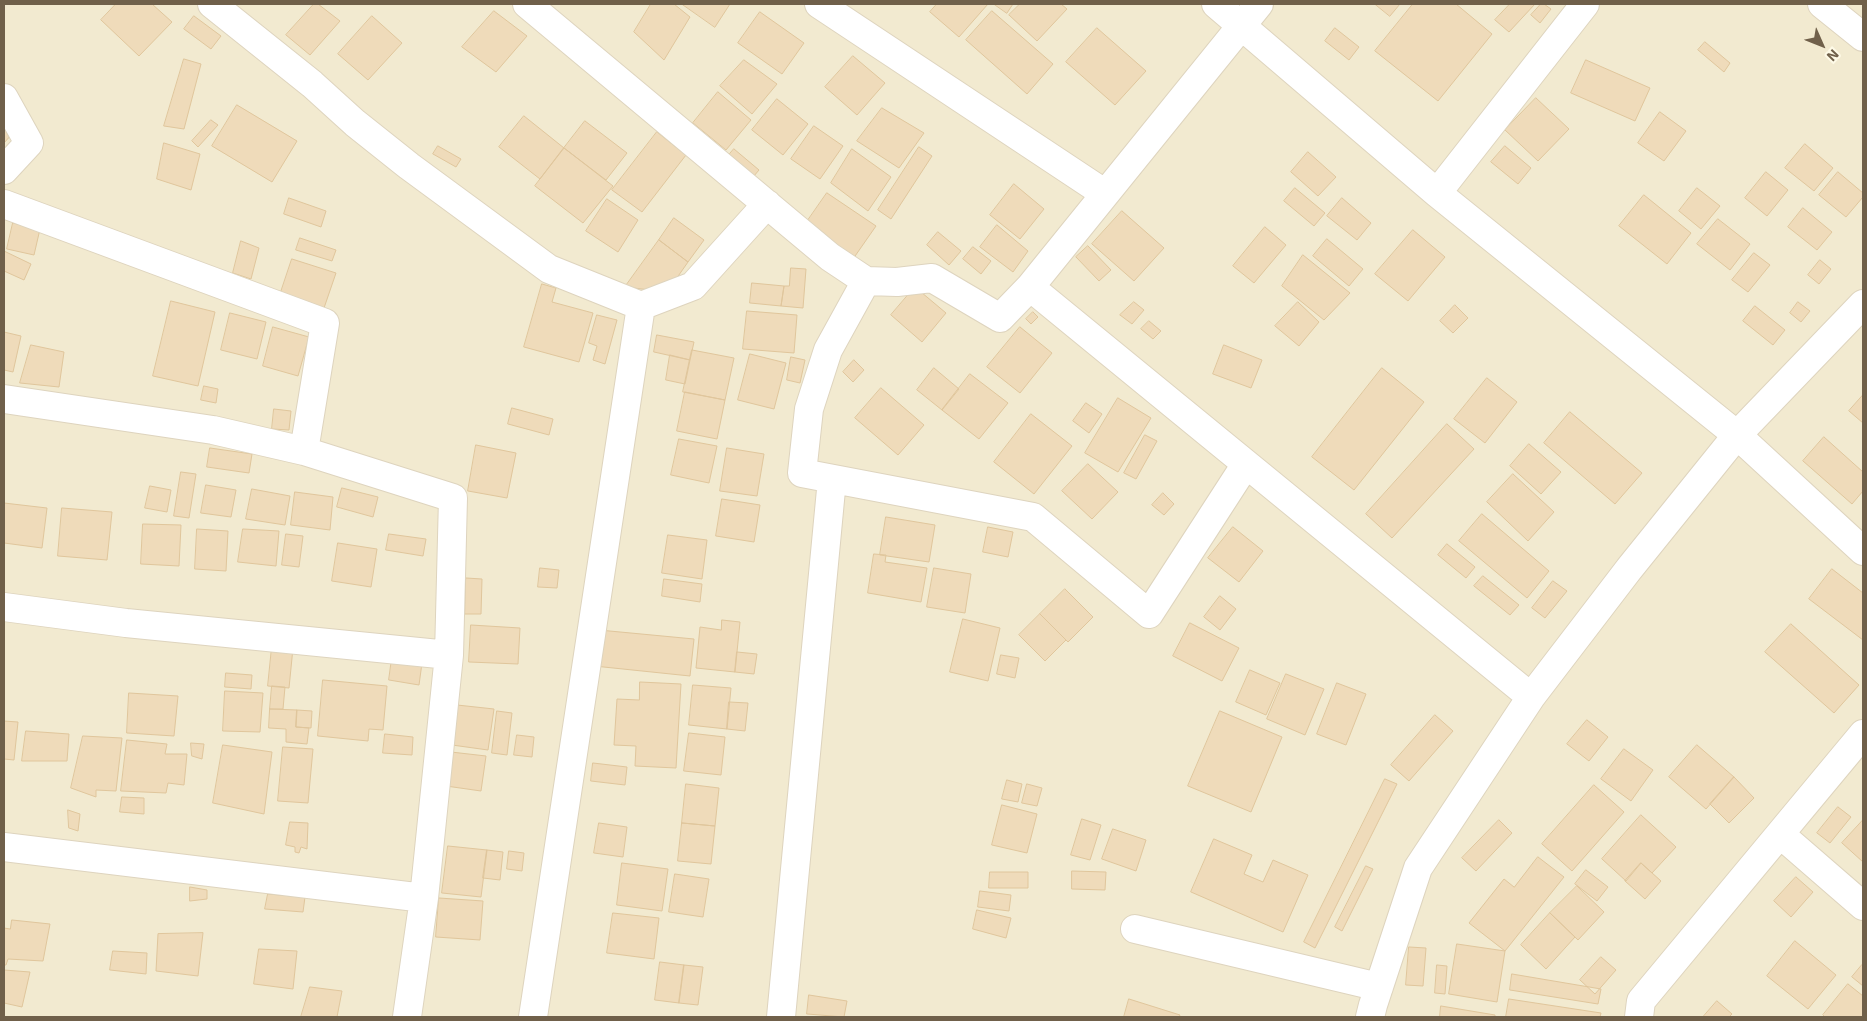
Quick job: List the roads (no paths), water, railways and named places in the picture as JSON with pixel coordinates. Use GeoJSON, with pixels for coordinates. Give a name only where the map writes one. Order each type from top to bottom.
{"type":"FeatureCollection","features":[{"type":"Feature","properties":{"kind":"street"},"geometry":{"type":"LineString","coordinates":[[212,4],[312,84],[355,123],[409,166],[549,269],[641,306],[693,286],[767,204]]}},
{"type":"Feature","properties":{"kind":"street"},"geometry":{"type":"LineString","coordinates":[[527,4],[830,257],[866,281],[897,282],[932,278],[1000,318],[1030,287],[1104,193],[1259,4]]}},
{"type":"Feature","properties":{"kind":"street"},"geometry":{"type":"LineString","coordinates":[[819,4],[1104,193]]}},
{"type":"Feature","properties":{"kind":"street"},"geometry":{"type":"LineString","coordinates":[[1216,4],[1437,193],[1737,435],[1863,551]]}},
{"type":"Feature","properties":{"kind":"street"},"geometry":{"type":"LineString","coordinates":[[1437,193],[1585,4]]}},
{"type":"Feature","properties":{"kind":"street"},"geometry":{"type":"LineString","coordinates":[[1822,4],[1863,37]]}},
{"type":"Feature","properties":{"kind":"street"},"geometry":{"type":"LineString","coordinates":[[4,98],[29,142],[4,170]]}},
{"type":"Feature","properties":{"kind":"street"},"geometry":{"type":"LineString","coordinates":[[4,204],[325,323],[304,451]]}},
{"type":"Feature","properties":{"kind":"street"},"geometry":{"type":"LineString","coordinates":[[866,281],[828,350],[809,409],[802,473],[1033,517],[1149,614],[1246,464]]}},
{"type":"Feature","properties":{"kind":"street"},"geometry":{"type":"LineString","coordinates":[[1030,287],[1531,697]]}},
{"type":"Feature","properties":{"kind":"street"},"geometry":{"type":"LineString","coordinates":[[1370,1017],[1418,868],[1531,697],[1629,569],[1737,435],[1863,304]]}},
{"type":"Feature","properties":{"kind":"street"},"geometry":{"type":"LineString","coordinates":[[533,1017],[641,306]]}},
{"type":"Feature","properties":{"kind":"street"},"geometry":{"type":"LineString","coordinates":[[4,399],[213,430],[304,451],[453,498],[449,654],[424,898],[407,1017]]}},
{"type":"Feature","properties":{"kind":"street"},"geometry":{"type":"LineString","coordinates":[[781,1017],[832,479]]}},
{"type":"Feature","properties":{"kind":"street"},"geometry":{"type":"LineString","coordinates":[[4,607],[126,623],[449,654]]}},
{"type":"Feature","properties":{"kind":"street"},"geometry":{"type":"LineString","coordinates":[[1639,1017],[1641,1001],[1863,734]]}},
{"type":"Feature","properties":{"kind":"street"},"geometry":{"type":"LineString","coordinates":[[1780,834],[1863,906]]}},
{"type":"Feature","properties":{"kind":"street"},"geometry":{"type":"LineString","coordinates":[[4,847],[424,898]]}},
{"type":"Feature","properties":{"kind":"street"},"geometry":{"type":"LineString","coordinates":[[1135,929],[1379,987]]}}]}
